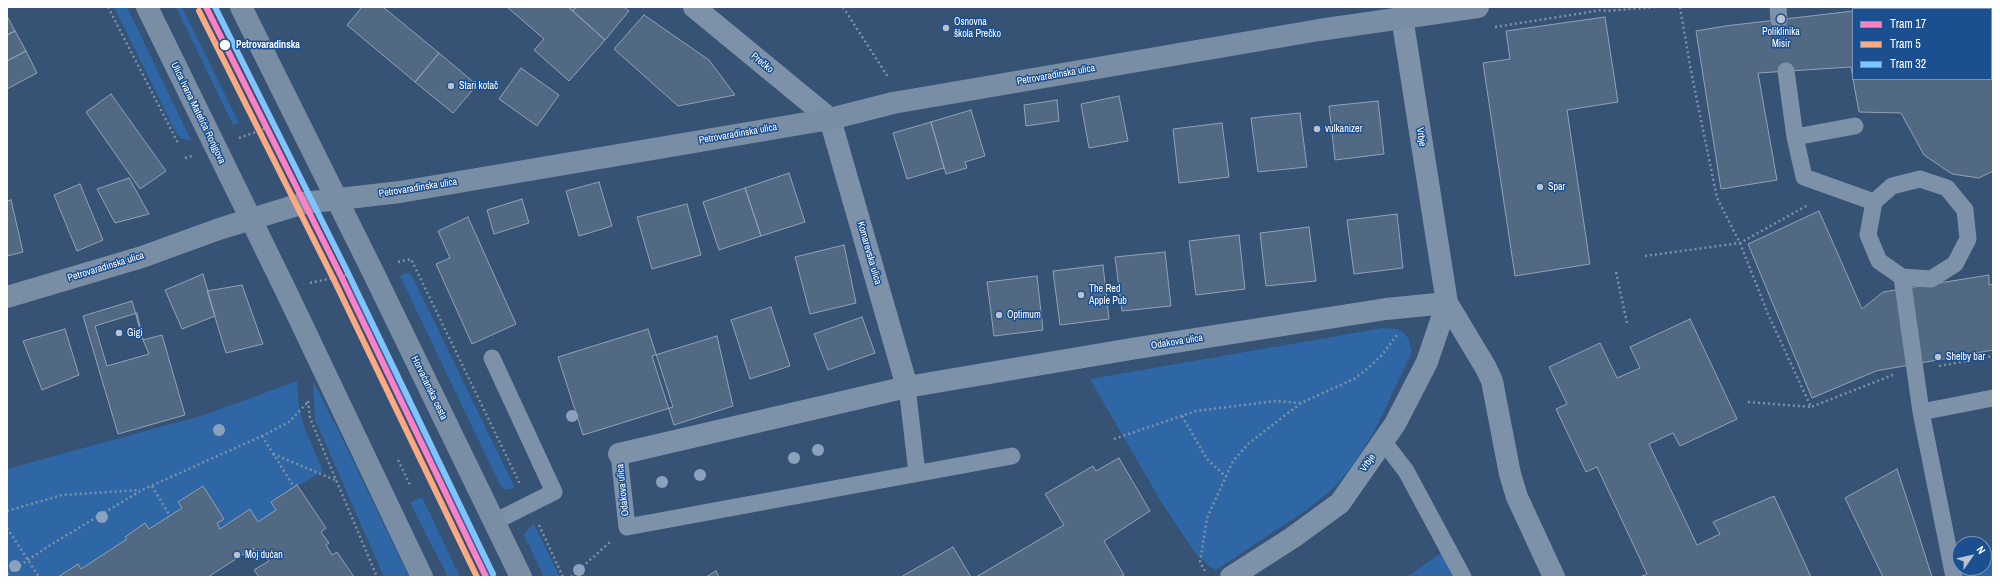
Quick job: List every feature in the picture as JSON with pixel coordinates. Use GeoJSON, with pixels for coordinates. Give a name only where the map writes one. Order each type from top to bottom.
{"type":"FeatureCollection","features":[{"type":"Feature","properties":{"kind":"street","name":"Ulica Ivana Matetića Ronjgova"},"geometry":{"type":"LineString","coordinates":[[147,7],[251,219]]}},
{"type":"Feature","properties":{"kind":"street"},"geometry":{"type":"LineString","coordinates":[[241,7],[336,199]]}},
{"type":"Feature","properties":{"kind":"street","name":"Prečko"},"geometry":{"type":"LineString","coordinates":[[694,7],[830,119]]}},
{"type":"Feature","properties":{"kind":"street","name":"Petrovaradinska ulica"},"geometry":{"type":"LineString","coordinates":[[7,297],[142,257],[296,205],[400,192],[830,119],[901,102],[1333,27],[1478,7]]}},
{"type":"Feature","properties":{"kind":"street","name":"Vrbje"},"geometry":{"type":"LineString","coordinates":[[1402,17],[1447,303],[1486,368],[1492,381],[1510,474],[1518,497],[1554,577]]}},
{"type":"Feature","properties":{"kind":"street","name":"Komarevska ulica"},"geometry":{"type":"LineString","coordinates":[[830,119],[907,387]]}},
{"type":"Feature","properties":{"kind":"street","name":"Horvaćanska cesta"},"geometry":{"type":"LineString","coordinates":[[336,199],[372,268],[521,577]]}},
{"type":"Feature","properties":{"kind":"street"},"geometry":{"type":"LineString","coordinates":[[251,219],[422,577]]}},
{"type":"Feature","properties":{"kind":"street","name":"Vrbje"},"geometry":{"type":"LineString","coordinates":[[1231,577],[1292,538],[1340,503],[1395,424],[1427,362],[1447,303]]}},
{"type":"Feature","properties":{"kind":"street","name":"Odakova ulica"},"geometry":{"type":"LineString","coordinates":[[619,454],[907,387],[1131,349],[1378,310],[1447,303]]}},
{"type":"Feature","properties":{"kind":"lane"},"geometry":{"type":"LineString","coordinates":[[1786,71],[1795,137],[1804,178],[1874,202]]}},
{"type":"Feature","properties":{"kind":"lane"},"geometry":{"type":"LineString","coordinates":[[1795,137],[1855,126]]}},
{"type":"Feature","properties":{"kind":"lane"},"geometry":{"type":"LineString","coordinates":[[1920,179],[1947,188],[1965,210],[1968,239],[1956,264],[1931,278],[1902,277],[1879,260],[1868,235],[1874,202],[1892,186],[1920,179]]}},
{"type":"Feature","properties":{"kind":"lane"},"geometry":{"type":"LineString","coordinates":[[1902,277],[1921,412],[1954,577]]}},
{"type":"Feature","properties":{"kind":"lane"},"geometry":{"type":"LineString","coordinates":[[492,358],[554,492],[494,522]]}},
{"type":"Feature","properties":{"kind":"lane"},"geometry":{"type":"LineString","coordinates":[[907,387],[917,473]]}},
{"type":"Feature","properties":{"kind":"lane"},"geometry":{"type":"LineString","coordinates":[[1921,412],[1993,398]]}},
{"type":"Feature","properties":{"kind":"lane"},"geometry":{"type":"LineString","coordinates":[[1383,441],[1406,471],[1463,577]]}},
{"type":"Feature","properties":{"kind":"lane","name":"Odakova ulica"},"geometry":{"type":"LineString","coordinates":[[619,454],[627,527],[1012,456]]}},
{"type":"Feature","properties":{"kind":"path"},"geometry":{"type":"LineString","coordinates":[[108,7],[178,143]]}},
{"type":"Feature","properties":{"kind":"path"},"geometry":{"type":"LineString","coordinates":[[843,7],[889,78]]}},
{"type":"Feature","properties":{"kind":"path"},"geometry":{"type":"LineString","coordinates":[[1494,27],[1602,10],[1607,11],[1655,7]]}},
{"type":"Feature","properties":{"kind":"path"},"geometry":{"type":"LineString","coordinates":[[1680,7],[1691,71],[1717,198],[1740,243],[1768,314],[1811,407]]}},
{"type":"Feature","properties":{"kind":"path"},"geometry":{"type":"LineString","coordinates":[[239,138],[252,132],[274,126]]}},
{"type":"Feature","properties":{"kind":"path"},"geometry":{"type":"LineString","coordinates":[[1645,256],[1740,243],[1836,189]]}},
{"type":"Feature","properties":{"kind":"path"},"geometry":{"type":"LineString","coordinates":[[398,262],[411,259],[522,488]]}},
{"type":"Feature","properties":{"kind":"path"},"geometry":{"type":"LineString","coordinates":[[1616,272],[1627,323]]}},
{"type":"Feature","properties":{"kind":"path"},"geometry":{"type":"LineString","coordinates":[[316,282],[346,275]]}},
{"type":"Feature","properties":{"kind":"path"},"geometry":{"type":"LineString","coordinates":[[1207,575],[1200,562],[1207,518],[1233,461],[1248,444],[1301,403],[1354,379],[1382,355],[1398,334]]}},
{"type":"Feature","properties":{"kind":"path"},"geometry":{"type":"LineString","coordinates":[[1748,402],[1811,407],[1896,374],[1993,356]]}},
{"type":"Feature","properties":{"kind":"path"},"geometry":{"type":"LineString","coordinates":[[306,395],[310,418],[377,577]]}},
{"type":"Feature","properties":{"kind":"path"},"geometry":{"type":"LineString","coordinates":[[1114,439],[1196,411],[1275,401],[1301,403]]}},
{"type":"Feature","properties":{"kind":"path"},"geometry":{"type":"LineString","coordinates":[[7,574],[142,490],[262,436],[289,422],[308,402]]}},
{"type":"Feature","properties":{"kind":"path"},"geometry":{"type":"LineString","coordinates":[[1182,416],[1207,459],[1226,477]]}},
{"type":"Feature","properties":{"kind":"path"},"geometry":{"type":"LineString","coordinates":[[262,436],[294,487]]}},
{"type":"Feature","properties":{"kind":"path"},"geometry":{"type":"LineString","coordinates":[[273,454],[335,480]]}},
{"type":"Feature","properties":{"kind":"path"},"geometry":{"type":"LineString","coordinates":[[152,486],[170,516]]}},
{"type":"Feature","properties":{"kind":"path"},"geometry":{"type":"LineString","coordinates":[[7,511],[62,495],[142,490]]}},
{"type":"Feature","properties":{"kind":"path"},"geometry":{"type":"LineString","coordinates":[[539,524],[564,577]]}},
{"type":"Feature","properties":{"kind":"path"},"geometry":{"type":"LineString","coordinates":[[571,577],[627,527]]}},
{"type":"Feature","properties":{"kind":"path"},"geometry":{"type":"LineString","coordinates":[[7,528],[39,577]]}},
{"type":"Feature","properties":{"kind":"shaded area"},"geometry":{"type":"Polygon","coordinates":[[[114,7],[127,7],[191,140],[183,139],[177,135],[114,7]]]}},
{"type":"Feature","properties":{"kind":"shaded area"},"geometry":{"type":"Polygon","coordinates":[[[176,7],[182,7],[239,123],[233,125],[176,7]]]}},
{"type":"Feature","properties":{"kind":"shaded area"},"geometry":{"type":"Polygon","coordinates":[[[405,273],[409,273],[412,276],[515,488],[505,490],[500,485],[400,276],[405,273]]]}},
{"type":"Feature","properties":{"kind":"shaded area"},"geometry":{"type":"Polygon","coordinates":[[[354,285],[466,515],[498,577],[489,577],[349,286],[354,285]]]}},
{"type":"Feature","properties":{"kind":"shaded area"},"geometry":{"type":"Polygon","coordinates":[[[1383,328],[1397,329],[1404,333],[1408,338],[1412,352],[1375,430],[1354,463],[1336,486],[1308,509],[1216,570],[1209,566],[1195,553],[1160,500],[1090,379],[1383,328]]]}},
{"type":"Feature","properties":{"kind":"shaded area"},"geometry":{"type":"Polygon","coordinates":[[[297,381],[299,406],[304,427],[323,471],[271,502],[276,510],[258,522],[250,509],[220,529],[217,523],[223,519],[203,486],[178,502],[182,508],[149,529],[145,523],[125,536],[127,539],[81,569],[78,564],[58,577],[7,577],[7,469],[204,415],[297,381]]]}},
{"type":"Feature","properties":{"kind":"shaded area"},"geometry":{"type":"Polygon","coordinates":[[[313,381],[409,577],[384,577],[315,420],[313,381]]]}},
{"type":"Feature","properties":{"kind":"shaded area"},"geometry":{"type":"Polygon","coordinates":[[[422,497],[460,577],[448,577],[410,503],[422,497]]]}},
{"type":"Feature","properties":{"kind":"shaded area"},"geometry":{"type":"Polygon","coordinates":[[[534,524],[560,577],[544,577],[524,535],[534,524]]]}},
{"type":"Feature","properties":{"kind":"shaded area"},"geometry":{"type":"Polygon","coordinates":[[[1441,553],[1453,577],[1407,577],[1441,553]]]}},
{"type":"Feature","properties":{"kind":"shaded area"},"geometry":{"type":"Polygon","coordinates":[[[1993,555],[1993,577],[1962,577],[1992,576],[1993,555]]]}},
{"type":"Feature","properties":{"kind":"building"},"geometry":{"type":"Polygon","coordinates":[[[362,7],[383,7],[439,53],[415,82],[347,25],[362,7]]]}},
{"type":"Feature","properties":{"kind":"building"},"geometry":{"type":"Polygon","coordinates":[[[507,7],[568,7],[605,40],[569,81],[534,50],[544,39],[507,7]]]}},
{"type":"Feature","properties":{"kind":"building"},"geometry":{"type":"Polygon","coordinates":[[[568,7],[576,7],[573,11],[568,7]]]}},
{"type":"Feature","properties":{"kind":"building"},"geometry":{"type":"Polygon","coordinates":[[[576,7],[624,7],[629,11],[605,40],[573,11],[576,7]]]}},
{"type":"Feature","properties":{"kind":"building"},"geometry":{"type":"Polygon","coordinates":[[[1893,7],[1913,7],[1913,8],[1881,8],[1893,7]]]}},
{"type":"Feature","properties":{"kind":"building"},"geometry":{"type":"Polygon","coordinates":[[[1852,11],[1852,72],[1851,67],[1758,73],[1777,180],[1721,189],[1696,31],[1725,26],[1852,11]]]}},
{"type":"Feature","properties":{"kind":"building"},"geometry":{"type":"Polygon","coordinates":[[[644,15],[709,60],[735,95],[678,106],[614,49],[644,15]]]}},
{"type":"Feature","properties":{"kind":"building"},"geometry":{"type":"Polygon","coordinates":[[[7,16],[15,31],[7,35],[7,16]]]}},
{"type":"Feature","properties":{"kind":"building","name":"Spar"},"geometry":{"type":"Polygon","coordinates":[[[1605,17],[1618,102],[1567,110],[1590,264],[1515,276],[1483,63],[1510,59],[1506,31],[1605,17]]]}},
{"type":"Feature","properties":{"kind":"building"},"geometry":{"type":"Polygon","coordinates":[[[15,31],[26,51],[7,61],[7,35],[15,31]]]}},
{"type":"Feature","properties":{"kind":"building"},"geometry":{"type":"Polygon","coordinates":[[[26,51],[37,73],[7,89],[7,61],[26,51]]]}},
{"type":"Feature","properties":{"kind":"building"},"geometry":{"type":"Polygon","coordinates":[[[439,53],[477,85],[453,113],[415,82],[439,53]]]}},
{"type":"Feature","properties":{"kind":"building"},"geometry":{"type":"Polygon","coordinates":[[[1992,54],[1993,171],[1979,178],[1952,174],[1924,155],[1901,113],[1859,112],[1853,80],[1992,80],[1992,54]]]}},
{"type":"Feature","properties":{"kind":"building"},"geometry":{"type":"Polygon","coordinates":[[[521,68],[559,95],[537,126],[499,99],[521,68]]]}},
{"type":"Feature","properties":{"kind":"building"},"geometry":{"type":"Polygon","coordinates":[[[111,94],[166,171],[140,189],[86,112],[111,94]]]}},
{"type":"Feature","properties":{"kind":"building"},"geometry":{"type":"Polygon","coordinates":[[[1119,96],[1128,141],[1089,148],[1081,104],[1119,96]]]}},
{"type":"Feature","properties":{"kind":"building"},"geometry":{"type":"Polygon","coordinates":[[[1057,100],[1059,121],[1026,126],[1024,105],[1057,100]]]}},
{"type":"Feature","properties":{"kind":"building"},"geometry":{"type":"Polygon","coordinates":[[[1378,101],[1384,154],[1335,160],[1329,106],[1378,101]]]}},
{"type":"Feature","properties":{"kind":"building"},"geometry":{"type":"Polygon","coordinates":[[[971,110],[985,156],[965,162],[967,168],[946,174],[931,122],[971,110]]]}},
{"type":"Feature","properties":{"kind":"building"},"geometry":{"type":"Polygon","coordinates":[[[1300,113],[1307,167],[1258,172],[1251,118],[1300,113]]]}},
{"type":"Feature","properties":{"kind":"building"},"geometry":{"type":"Polygon","coordinates":[[[931,122],[944,168],[907,179],[893,133],[931,122]]]}},
{"type":"Feature","properties":{"kind":"building"},"geometry":{"type":"Polygon","coordinates":[[[1222,123],[1229,177],[1179,183],[1173,129],[1222,123]]]}},
{"type":"Feature","properties":{"kind":"building"},"geometry":{"type":"Polygon","coordinates":[[[789,173],[805,222],[761,236],[745,188],[789,173]]]}},
{"type":"Feature","properties":{"kind":"building"},"geometry":{"type":"Polygon","coordinates":[[[129,178],[149,214],[115,223],[97,189],[129,178]]]}},
{"type":"Feature","properties":{"kind":"building"},"geometry":{"type":"Polygon","coordinates":[[[599,182],[612,226],[579,236],[566,191],[599,182]]]}},
{"type":"Feature","properties":{"kind":"building"},"geometry":{"type":"Polygon","coordinates":[[[80,184],[103,240],[77,251],[54,195],[80,184]]]}},
{"type":"Feature","properties":{"kind":"building"},"geometry":{"type":"Polygon","coordinates":[[[745,188],[761,236],[719,250],[703,202],[745,188]]]}},
{"type":"Feature","properties":{"kind":"building"},"geometry":{"type":"Polygon","coordinates":[[[522,199],[529,223],[494,234],[487,210],[522,199]]]}},
{"type":"Feature","properties":{"kind":"building"},"geometry":{"type":"Polygon","coordinates":[[[11,200],[23,252],[7,256],[7,201],[11,200]]]}},
{"type":"Feature","properties":{"kind":"building"},"geometry":{"type":"Polygon","coordinates":[[[687,204],[701,255],[652,269],[637,217],[687,204]]]}},
{"type":"Feature","properties":{"kind":"building"},"geometry":{"type":"Polygon","coordinates":[[[1819,211],[1862,309],[1883,292],[1989,275],[1989,285],[1993,284],[1993,350],[1876,371],[1812,398],[1748,244],[1819,211]]]}},
{"type":"Feature","properties":{"kind":"building"},"geometry":{"type":"Polygon","coordinates":[[[1397,214],[1403,268],[1354,274],[1347,220],[1397,214]]]}},
{"type":"Feature","properties":{"kind":"building"},"geometry":{"type":"Polygon","coordinates":[[[468,217],[516,324],[472,344],[436,264],[450,258],[438,231],[468,217]]]}},
{"type":"Feature","properties":{"kind":"building"},"geometry":{"type":"Polygon","coordinates":[[[1309,227],[1316,281],[1266,286],[1260,233],[1309,227]]]}},
{"type":"Feature","properties":{"kind":"building"},"geometry":{"type":"Polygon","coordinates":[[[1239,235],[1245,289],[1196,295],[1189,241],[1239,235]]]}},
{"type":"Feature","properties":{"kind":"building"},"geometry":{"type":"Polygon","coordinates":[[[844,245],[856,303],[810,314],[795,257],[844,245]]]}},
{"type":"Feature","properties":{"kind":"building"},"geometry":{"type":"Polygon","coordinates":[[[1165,252],[1171,306],[1122,311],[1115,257],[1165,252]]]}},
{"type":"Feature","properties":{"kind":"building","name":"The Red Apple Pub"},"geometry":{"type":"Polygon","coordinates":[[[1103,265],[1109,319],[1060,325],[1053,271],[1103,265]]]}},
{"type":"Feature","properties":{"kind":"building"},"geometry":{"type":"Polygon","coordinates":[[[203,274],[215,316],[182,329],[165,290],[203,274]]]}},
{"type":"Feature","properties":{"kind":"building"},"geometry":{"type":"Polygon","coordinates":[[[1037,276],[1043,330],[994,336],[987,282],[1037,276]]]}},
{"type":"Feature","properties":{"kind":"building"},"geometry":{"type":"Polygon","coordinates":[[[242,285],[263,344],[226,353],[207,291],[242,285]]]}},
{"type":"Feature","properties":{"kind":"building"},"geometry":{"type":"Polygon","coordinates":[[[132,301],[143,340],[162,335],[185,415],[118,434],[83,316],[132,301]]]}},
{"type":"Feature","properties":{"kind":"building"},"geometry":{"type":"Polygon","coordinates":[[[771,307],[790,366],[750,379],[731,320],[771,307]]]}},
{"type":"Feature","properties":{"kind":"building","name":"Gigi"},"geometry":{"type":"Polygon","coordinates":[[[137,313],[143,340],[149,354],[107,366],[95,326],[137,313]]]}},
{"type":"Feature","properties":{"kind":"building"},"geometry":{"type":"Polygon","coordinates":[[[862,317],[875,353],[828,370],[814,334],[862,317]]]}},
{"type":"Feature","properties":{"kind":"building"},"geometry":{"type":"Polygon","coordinates":[[[1690,319],[1737,419],[1680,446],[1673,433],[1649,444],[1697,545],[1720,534],[1713,522],[1774,496],[1811,577],[1640,577],[1647,574],[1597,467],[1586,472],[1556,409],[1567,404],[1549,367],[1600,343],[1617,378],[1640,368],[1630,347],[1690,319]]]}},
{"type":"Feature","properties":{"kind":"building"},"geometry":{"type":"Polygon","coordinates":[[[65,329],[79,375],[42,390],[23,341],[65,329]]]}},
{"type":"Feature","properties":{"kind":"building"},"geometry":{"type":"Polygon","coordinates":[[[648,329],[673,407],[583,435],[558,357],[648,329]]]}},
{"type":"Feature","properties":{"kind":"building"},"geometry":{"type":"Polygon","coordinates":[[[717,336],[733,406],[674,425],[652,356],[717,336]]]}},
{"type":"Feature","properties":{"kind":"building"},"geometry":{"type":"Polygon","coordinates":[[[1119,458],[1150,511],[1104,541],[1124,575],[1120,577],[976,577],[1064,525],[1045,494],[1093,466],[1096,471],[1119,458]]]}},
{"type":"Feature","properties":{"kind":"building"},"geometry":{"type":"Polygon","coordinates":[[[1897,469],[1932,577],[1883,577],[1845,498],[1897,469]]]}},
{"type":"Feature","properties":{"kind":"building"},"geometry":{"type":"Polygon","coordinates":[[[297,485],[326,528],[321,532],[329,543],[326,545],[332,555],[337,552],[354,577],[259,577],[254,570],[269,561],[263,553],[258,557],[253,548],[208,577],[58,577],[78,564],[81,569],[127,539],[125,537],[145,523],[149,529],[182,508],[178,502],[203,486],[224,519],[217,523],[220,529],[250,509],[258,522],[276,510],[271,502],[297,485]]]}},
{"type":"Feature","properties":{"kind":"building"},"geometry":{"type":"Polygon","coordinates":[[[953,547],[971,577],[901,577],[953,547]]]}},
{"type":"Feature","properties":{"kind":"building"},"geometry":{"type":"Polygon","coordinates":[[[716,571],[719,577],[706,577],[716,571]]]}},
{"type":"Feature","properties":{"kind":"tram line","name":"17"},"geometry":{"type":"LineString","coordinates":[[206,7],[341,276],[486,577]]}},
{"type":"Feature","properties":{"kind":"tram line","name":"32"},"geometry":{"type":"LineString","coordinates":[[215,7],[348,273],[493,574]]}},
{"type":"Feature","properties":{"kind":"tram line","name":"5"},"geometry":{"type":"LineString","coordinates":[[199,11],[334,280],[477,577]]}},
{"type":"Feature","properties":{"kind":"place","name":"Poliklinika Misir"},"geometry":{"type":"Point","coordinates":[1781,19]}},
{"type":"Feature","properties":{"kind":"place","name":"Osnovna škola Prečko"},"geometry":{"type":"Point","coordinates":[946,28]}},
{"type":"Feature","properties":{"kind":"place","name":"Petrovaradinska"},"geometry":{"type":"Point","coordinates":[225,45]}},
{"type":"Feature","properties":{"kind":"place","name":"Stari kotač"},"geometry":{"type":"Point","coordinates":[451,86]}},
{"type":"Feature","properties":{"kind":"place","name":"vulkanizer"},"geometry":{"type":"Point","coordinates":[1317,129]}},
{"type":"Feature","properties":{"kind":"place","name":"Spar"},"geometry":{"type":"Point","coordinates":[1540,187]}},
{"type":"Feature","properties":{"kind":"place","name":"The Red Apple Pub"},"geometry":{"type":"Point","coordinates":[1081,295]}},
{"type":"Feature","properties":{"kind":"place","name":"Optimum"},"geometry":{"type":"Point","coordinates":[999,315]}},
{"type":"Feature","properties":{"kind":"place","name":"Gigi"},"geometry":{"type":"Point","coordinates":[119,333]}},
{"type":"Feature","properties":{"kind":"place","name":"Shelby bar"},"geometry":{"type":"Point","coordinates":[1938,357]}},
{"type":"Feature","properties":{"kind":"place","name":"Moj dućan"},"geometry":{"type":"Point","coordinates":[237,555]}}]}
